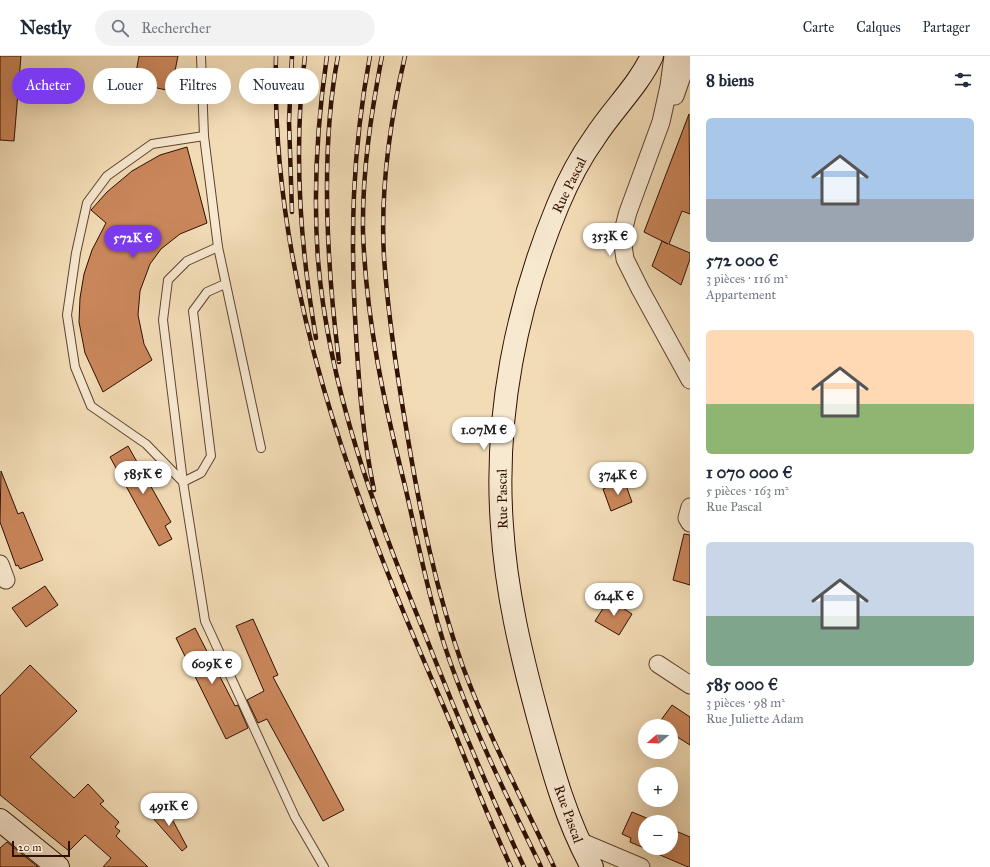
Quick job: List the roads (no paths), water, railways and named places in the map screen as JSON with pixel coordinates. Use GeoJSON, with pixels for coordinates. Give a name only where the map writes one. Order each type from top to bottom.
{"type":"FeatureCollection","features":[{"type":"Feature","properties":{"kind":"main road","name":"Rue Pascal"},"geometry":{"type":"LineString","coordinates":[[592,867],[577,840],[547,750],[522,655],[512,605],[502,526],[501,454],[504,418],[514,345],[521,315],[546,236],[558,204],[572,173],[595,136],[646,69],[652,56]]}},
{"type":"Feature","properties":{"kind":"main road"},"geometry":{"type":"LineString","coordinates":[[0,821],[58,867]]}},
{"type":"Feature","properties":{"kind":"street"},"geometry":{"type":"LineString","coordinates":[[673,56],[669,86],[660,122],[628,212],[623,231],[623,245],[625,259],[640,290],[690,380]]}},
{"type":"Feature","properties":{"kind":"street"},"geometry":{"type":"LineString","coordinates":[[660,122],[669,111],[689,56]]}},
{"type":"Feature","properties":{"kind":"street"},"geometry":{"type":"LineString","coordinates":[[690,507],[688,518],[690,523]]}},
{"type":"Feature","properties":{"kind":"street"},"geometry":{"type":"LineString","coordinates":[[0,564],[6,580]]}},
{"type":"Feature","properties":{"kind":"street"},"geometry":{"type":"LineString","coordinates":[[658,664],[690,685]]}},
{"type":"Feature","properties":{"kind":"street"},"geometry":{"type":"LineString","coordinates":[[577,840],[641,867]]}},
{"type":"Feature","properties":{"kind":"lane"},"geometry":{"type":"LineString","coordinates":[[201,56],[204,136],[218,247],[261,448]]}},
{"type":"Feature","properties":{"kind":"lane"},"geometry":{"type":"LineString","coordinates":[[183,482],[146,444],[91,406],[75,367],[67,315],[76,253],[87,203],[107,176],[152,144],[204,136]]}},
{"type":"Feature","properties":{"kind":"lane"},"geometry":{"type":"LineString","coordinates":[[218,247],[187,261],[168,280],[163,320],[183,482],[205,621],[296,817],[324,867]]}},
{"type":"Feature","properties":{"kind":"lane"},"geometry":{"type":"LineString","coordinates":[[183,482],[201,474],[211,456],[193,311],[207,292],[226,284]]}},
{"type":"Feature","properties":{"kind":"railway"},"geometry":{"type":"LineString","coordinates":[[276,56],[278,141],[287,224],[303,307],[324,389],[349,470],[379,549],[410,628],[511,867]]}},
{"type":"Feature","properties":{"kind":"railway"},"geometry":{"type":"LineString","coordinates":[[292,56],[289,121],[292,212]]}},
{"type":"Feature","properties":{"kind":"railway"},"geometry":{"type":"LineString","coordinates":[[305,56],[299,126],[300,197],[306,268],[316,338]]}},
{"type":"Feature","properties":{"kind":"railway"},"geometry":{"type":"LineString","coordinates":[[327,56],[318,132],[316,183],[318,260],[332,356],[343,403],[388,542],[472,750],[524,867]]}},
{"type":"Feature","properties":{"kind":"railway"},"geometry":{"type":"LineString","coordinates":[[338,56],[332,92],[329,130],[327,208],[331,287],[339,362]]}},
{"type":"Feature","properties":{"kind":"railway"},"geometry":{"type":"LineString","coordinates":[[370,56],[359,126],[356,161],[353,263],[360,392],[364,432],[374,490]]}},
{"type":"Feature","properties":{"kind":"railway"},"geometry":{"type":"LineString","coordinates":[[382,56],[368,144],[364,188],[363,232],[368,297],[383,392],[427,583],[440,631],[465,702],[507,797],[541,867]]}},
{"type":"Feature","properties":{"kind":"railway"},"geometry":{"type":"LineString","coordinates":[[405,56],[387,156],[383,206],[383,232],[384,257],[393,345],[417,492],[437,581],[453,639],[463,667],[483,718],[554,867]]}}]}
